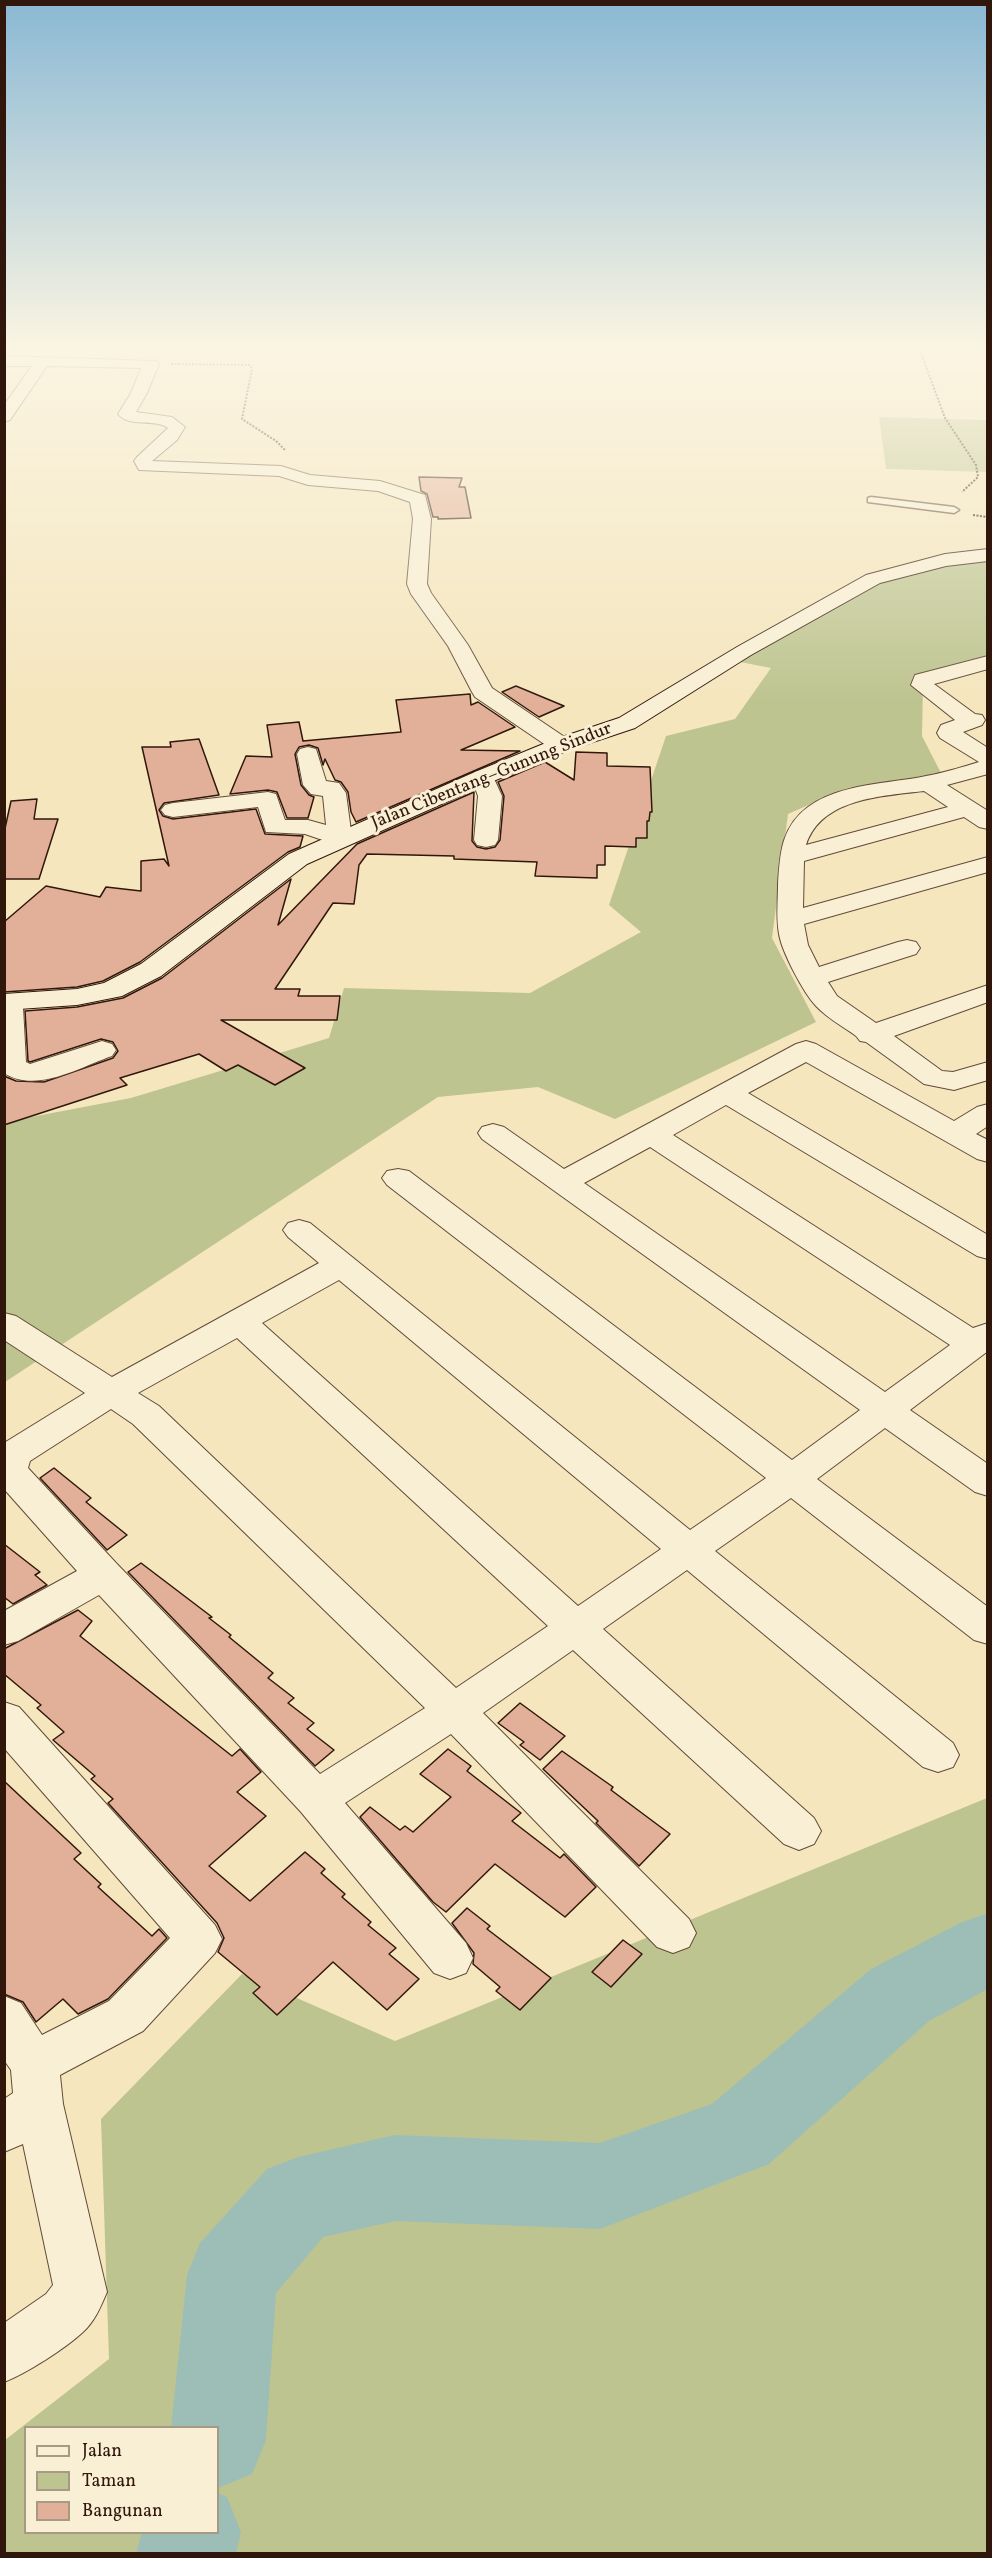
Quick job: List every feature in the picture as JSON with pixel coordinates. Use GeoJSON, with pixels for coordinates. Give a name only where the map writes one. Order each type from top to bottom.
{"type":"FeatureCollection","features":[{"type":"Feature","properties":{"kind":"street"},"geometry":{"type":"LineString","coordinates":[[144,464],[281,471],[290,476],[380,486],[419,499],[423,519],[417,584],[421,594],[458,645],[483,692],[561,745]]}},
{"type":"Feature","properties":{"kind":"street","name":"Jalan Cibentang–Gunung Sindur"},"geometry":{"type":"LineString","coordinates":[[4,1003],[77,997],[112,990],[151,970],[298,859],[483,777],[561,745],[627,723],[744,651],[873,579],[945,560],[987,555]]}},
{"type":"Feature","properties":{"kind":"street"},"geometry":{"type":"LineString","coordinates":[[979,719],[922,685],[923,680],[987,662]]}},
{"type":"Feature","properties":{"kind":"street"},"geometry":{"type":"LineString","coordinates":[[979,719],[949,730],[948,733],[987,758]]}},
{"type":"Feature","properties":{"kind":"street"},"geometry":{"type":"LineString","coordinates":[[173,810],[268,800],[275,827],[308,827],[340,839],[334,793],[331,788],[319,789],[315,786],[308,754]]}},
{"type":"Feature","properties":{"kind":"street"},"geometry":{"type":"LineString","coordinates":[[987,767],[928,783],[862,794],[825,806],[807,820],[795,841],[789,920],[796,953],[826,1002],[934,1078],[954,1081],[987,1071]]}},
{"type":"Feature","properties":{"kind":"street"},"geometry":{"type":"LineString","coordinates":[[483,777],[490,796],[486,840]]}},
{"type":"Feature","properties":{"kind":"street"},"geometry":{"type":"LineString","coordinates":[[928,783],[987,822]]}},
{"type":"Feature","properties":{"kind":"street"},"geometry":{"type":"LineString","coordinates":[[793,856],[967,808]]}},
{"type":"Feature","properties":{"kind":"street"},"geometry":{"type":"LineString","coordinates":[[789,920],[987,864]]}},
{"type":"Feature","properties":{"kind":"street"},"geometry":{"type":"LineString","coordinates":[[812,978],[906,948]]}},
{"type":"Feature","properties":{"kind":"street"},"geometry":{"type":"LineString","coordinates":[[870,1035],[987,993]]}},
{"type":"Feature","properties":{"kind":"street"},"geometry":{"type":"LineString","coordinates":[[4,1003],[9,1006],[12,1065],[24,1073],[40,1072],[102,1050]]}},
{"type":"Feature","properties":{"kind":"street"},"geometry":{"type":"LineString","coordinates":[[563,1182],[806,1050],[987,1153]]}},
{"type":"Feature","properties":{"kind":"street"},"geometry":{"type":"LineString","coordinates":[[726,1093],[987,1249]]}},
{"type":"Feature","properties":{"kind":"street"},"geometry":{"type":"LineString","coordinates":[[954,1134],[987,1113]]}},
{"type":"Feature","properties":{"kind":"street"},"geometry":{"type":"LineString","coordinates":[[493,1133],[987,1483]]}},
{"type":"Feature","properties":{"kind":"street"},"geometry":{"type":"LineString","coordinates":[[316,1799],[454,1711],[793,1478],[980,1339],[651,1134]]}},
{"type":"Feature","properties":{"kind":"street"},"geometry":{"type":"LineString","coordinates":[[398,1178],[793,1478],[987,1629]]}},
{"type":"Feature","properties":{"kind":"street"},"geometry":{"type":"LineString","coordinates":[[299,1230],[938,1755]]}},
{"type":"Feature","properties":{"kind":"street"},"geometry":{"type":"LineString","coordinates":[[341,1264],[111,1393],[17,1452],[10,1463],[10,1472],[316,1799],[450,1958]]}},
{"type":"Feature","properties":{"kind":"street"},"geometry":{"type":"LineString","coordinates":[[240,1322],[799,1831]]}},
{"type":"Feature","properties":{"kind":"street"},"geometry":{"type":"LineString","coordinates":[[4,1324],[146,1415],[454,1711],[673,1933]]}},
{"type":"Feature","properties":{"kind":"street"},"geometry":{"type":"LineString","coordinates":[[4,1630],[103,1574]]}},
{"type":"Feature","properties":{"kind":"street"},"geometry":{"type":"LineString","coordinates":[[4,1719],[199,1939],[126,2016],[26,2099]]}},
{"type":"Feature","properties":{"kind":"street"},"geometry":{"type":"LineString","coordinates":[[4,2018],[81,2292],[65,2313],[4,2355]]}},
{"type":"Feature","properties":{"kind":"lane"},"geometry":{"type":"LineString","coordinates":[[871,500],[954,510]]}},
{"type":"Feature","properties":{"kind":"path"},"geometry":{"type":"LineString","coordinates":[[285,464],[290,476]]}},
{"type":"Feature","properties":{"kind":"path"},"geometry":{"type":"LineString","coordinates":[[976,464],[978,477],[971,486],[949,501],[954,510],[987,517]]}},
{"type":"Feature","properties":{"kind":"green space"},"geometry":{"type":"Polygon","coordinates":[[[885,464],[987,464],[987,472],[886,469],[885,464]]]}},
{"type":"Feature","properties":{"kind":"green space"},"geometry":{"type":"Polygon","coordinates":[[[987,561],[987,665],[923,685],[922,736],[941,773],[847,788],[788,814],[772,938],[816,1022],[615,1119],[538,1087],[438,1097],[5,1382],[5,1122],[131,1098],[329,1038],[344,988],[530,993],[641,932],[609,905],[666,736],[735,719],[771,668],[735,661],[860,589],[917,570],[987,561]]]}},
{"type":"Feature","properties":{"kind":"green space"},"geometry":{"type":"Polygon","coordinates":[[[987,1798],[987,2553],[5,2554],[5,2440],[109,2359],[101,2119],[242,1974],[395,2041],[987,1798]]]}},
{"type":"Feature","properties":{"kind":"building"},"geometry":{"type":"Polygon","coordinates":[[[419,477],[462,478],[459,487],[465,487],[471,518],[438,519],[438,517],[433,517],[427,494],[421,491],[419,477]]]}},
{"type":"Feature","properties":{"kind":"building"},"geometry":{"type":"Polygon","coordinates":[[[516,686],[564,706],[539,717],[502,692],[516,686]]]}},
{"type":"Feature","properties":{"kind":"building"},"geometry":{"type":"Polygon","coordinates":[[[470,694],[471,705],[478,702],[515,727],[461,750],[520,751],[356,822],[351,812],[348,792],[341,782],[335,780],[325,759],[323,765],[318,748],[309,745],[299,747],[295,754],[301,785],[309,795],[314,797],[308,818],[287,818],[277,792],[268,790],[230,794],[246,756],[272,757],[267,725],[299,722],[303,741],[401,732],[396,700],[470,694]]]}},
{"type":"Feature","properties":{"kind":"building"},"geometry":{"type":"Polygon","coordinates":[[[199,739],[219,795],[164,803],[159,810],[163,816],[173,819],[256,809],[265,834],[303,836],[300,847],[288,852],[140,962],[103,981],[77,987],[4,992],[4,922],[46,886],[100,897],[106,887],[141,891],[141,861],[164,859],[169,866],[142,747],[171,747],[170,742],[199,739]]]}},
{"type":"Feature","properties":{"kind":"building"},"geometry":{"type":"Polygon","coordinates":[[[576,752],[607,753],[607,766],[650,767],[652,812],[647,821],[647,838],[636,838],[636,847],[605,846],[605,865],[597,865],[597,878],[535,876],[537,862],[454,859],[454,856],[367,854],[359,865],[354,904],[333,903],[275,989],[300,989],[298,996],[340,996],[337,1020],[221,1020],[305,1068],[275,1085],[238,1065],[226,1071],[199,1054],[120,1078],[127,1085],[4,1125],[4,1076],[16,1081],[44,1082],[113,1058],[118,1051],[113,1042],[101,1039],[30,1062],[28,1061],[25,1011],[77,1007],[123,998],[162,978],[291,879],[278,925],[357,844],[474,792],[472,841],[477,847],[486,849],[495,847],[500,840],[504,796],[498,782],[545,762],[574,780],[576,752]]]}},
{"type":"Feature","properties":{"kind":"building"},"geometry":{"type":"Polygon","coordinates":[[[37,799],[34,819],[58,819],[39,879],[4,879],[4,833],[11,801],[37,799]]]}},
{"type":"Feature","properties":{"kind":"building"},"geometry":{"type":"Polygon","coordinates":[[[54,1468],[91,1498],[86,1502],[127,1535],[107,1550],[40,1478],[54,1468]]]}},
{"type":"Feature","properties":{"kind":"building"},"geometry":{"type":"Polygon","coordinates":[[[4,1544],[40,1572],[35,1575],[47,1585],[13,1604],[4,1597],[4,1544]]]}},
{"type":"Feature","properties":{"kind":"building"},"geometry":{"type":"Polygon","coordinates":[[[141,1563],[212,1617],[209,1618],[231,1635],[229,1637],[273,1673],[268,1678],[294,1698],[288,1703],[314,1723],[307,1729],[334,1750],[315,1766],[128,1572],[141,1563]]]}},
{"type":"Feature","properties":{"kind":"building"},"geometry":{"type":"Polygon","coordinates":[[[78,1610],[92,1621],[80,1636],[232,1756],[240,1749],[261,1772],[237,1792],[266,1816],[209,1866],[250,1901],[305,1852],[325,1869],[321,1873],[345,1894],[342,1897],[371,1922],[368,1925],[396,1948],[389,1954],[419,1979],[387,2010],[333,1962],[277,2015],[253,1993],[260,1987],[218,1952],[224,1938],[217,1923],[108,1803],[113,1799],[91,1779],[95,1776],[53,1740],[64,1732],[37,1708],[41,1705],[4,1674],[4,1649],[78,1610]]]}},
{"type":"Feature","properties":{"kind":"building"},"geometry":{"type":"Polygon","coordinates":[[[520,1703],[565,1736],[540,1760],[520,1745],[524,1742],[498,1723],[520,1703]]]}},
{"type":"Feature","properties":{"kind":"building"},"geometry":{"type":"Polygon","coordinates":[[[448,1749],[471,1766],[467,1771],[521,1813],[512,1821],[560,1858],[564,1854],[596,1887],[565,1917],[495,1864],[446,1912],[433,1902],[360,1817],[370,1807],[400,1830],[405,1826],[413,1832],[451,1797],[420,1774],[448,1749]]]}},
{"type":"Feature","properties":{"kind":"building"},"geometry":{"type":"Polygon","coordinates":[[[562,1751],[613,1787],[611,1790],[670,1834],[639,1866],[596,1823],[598,1821],[543,1769],[562,1751]]]}},
{"type":"Feature","properties":{"kind":"building"},"geometry":{"type":"Polygon","coordinates":[[[4,1781],[81,1853],[74,1859],[101,1884],[98,1887],[152,1936],[159,1929],[167,1938],[108,1999],[78,2014],[63,1999],[36,2022],[23,2002],[4,1994],[4,1781]]]}},
{"type":"Feature","properties":{"kind":"building"},"geometry":{"type":"Polygon","coordinates":[[[467,1908],[490,1926],[487,1929],[551,1978],[520,2010],[496,1991],[500,1987],[473,1964],[474,1953],[452,1923],[467,1908]]]}},
{"type":"Feature","properties":{"kind":"building"},"geometry":{"type":"Polygon","coordinates":[[[623,1940],[642,1954],[611,1987],[592,1972],[623,1940]]]}},
{"type":"Feature","properties":{"kind":"waterway"},"geometry":{"type":"LineString","coordinates":[[219,2428],[232,2275],[298,2200],[395,2178],[600,2186],[739,2135],[900,1995],[988,1948]]}},
{"type":"Feature","properties":{"kind":"waterway"},"geometry":{"type":"LineString","coordinates":[[186,2554],[191,2534]]}}]}
